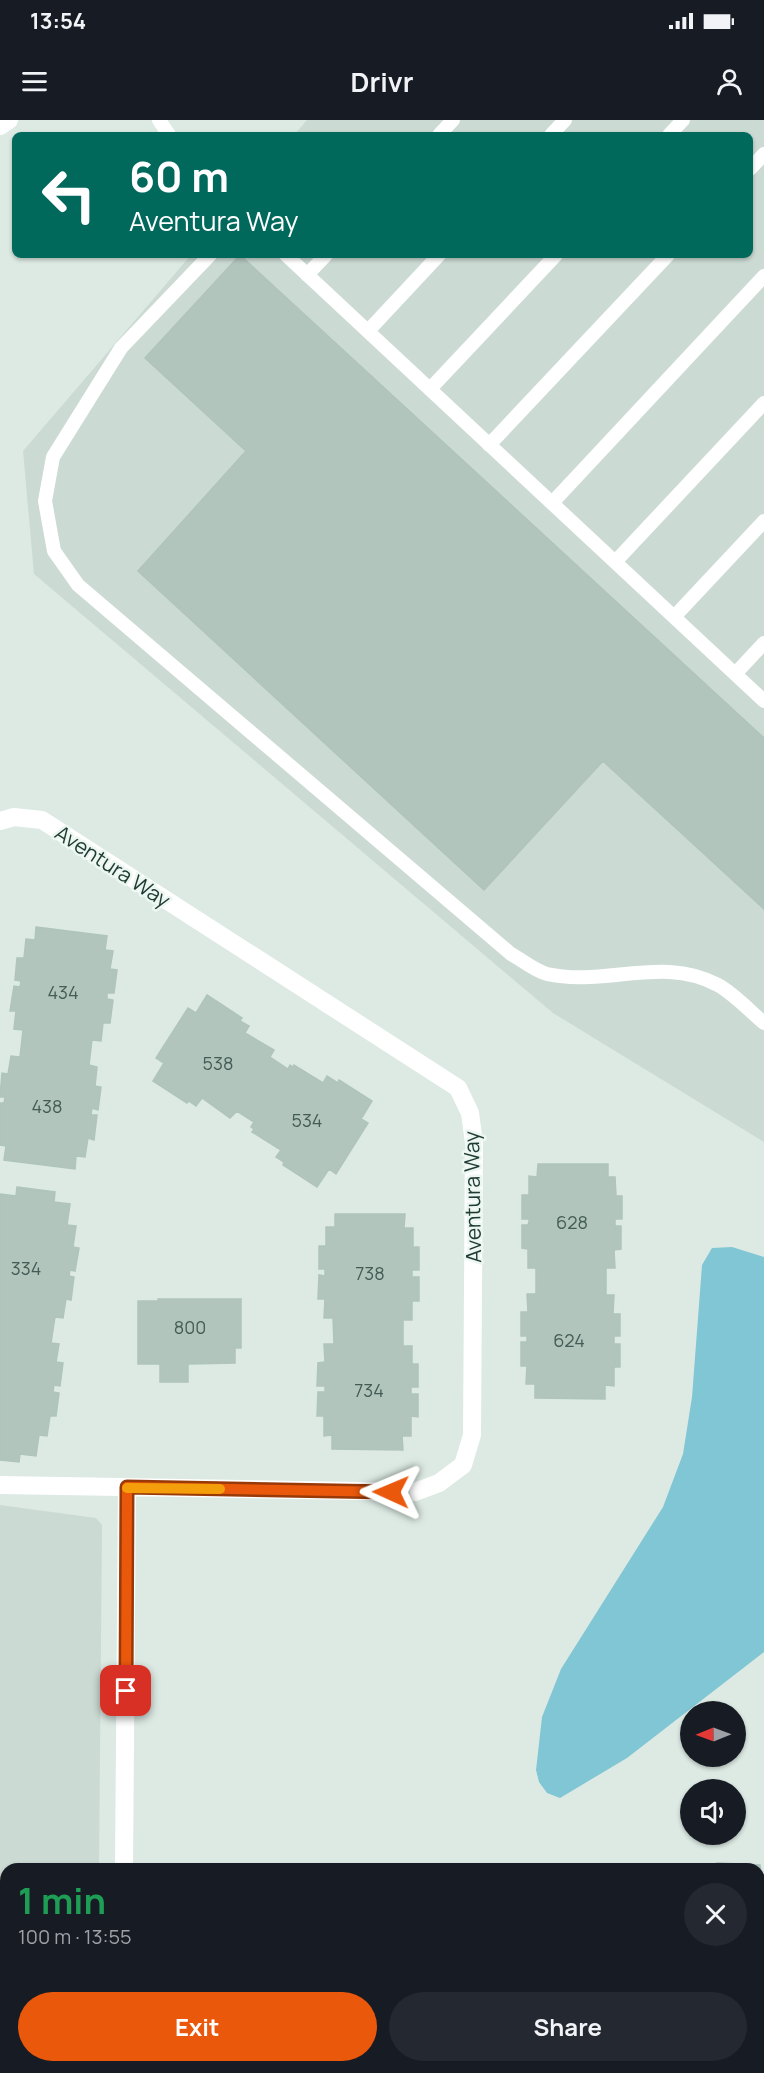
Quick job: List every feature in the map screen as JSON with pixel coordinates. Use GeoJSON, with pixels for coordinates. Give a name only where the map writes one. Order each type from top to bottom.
{"type":"FeatureCollection","features":[{"type":"Feature","properties":{"kind":"street"},"geometry":{"type":"LineString","coordinates":[[0,126],[9,120]]}},
{"type":"Feature","properties":{"kind":"street","name":"Aventura Way"},"geometry":{"type":"LineString","coordinates":[[0,821],[14,817],[42,820],[458,1088],[470,1113],[474,1143],[472,1436],[463,1466],[439,1483],[415,1492],[0,1485]]}},
{"type":"Feature","properties":{"kind":"street"},"geometry":{"type":"LineString","coordinates":[[124,1863],[127,1487]]}},
{"type":"Feature","properties":{"kind":"lane"},"geometry":{"type":"LineString","coordinates":[[442,132],[453,120]]}},
{"type":"Feature","properties":{"kind":"lane"},"geometry":{"type":"LineString","coordinates":[[554,132],[565,120]]}},
{"type":"Feature","properties":{"kind":"lane"},"geometry":{"type":"LineString","coordinates":[[672,132],[683,120]]}},
{"type":"Feature","properties":{"kind":"lane"},"geometry":{"type":"LineString","coordinates":[[753,166],[764,154]]}},
{"type":"Feature","properties":{"kind":"lane"},"geometry":{"type":"LineString","coordinates":[[207,258],[121,348],[53,457],[45,501],[54,550],[78,585],[511,954],[545,973],[585,979],[639,971],[681,972],[719,985],[764,1023]]}},
{"type":"Feature","properties":{"kind":"lane"},"geometry":{"type":"LineString","coordinates":[[289,258],[764,701]]}},
{"type":"Feature","properties":{"kind":"lane"},"geometry":{"type":"LineString","coordinates":[[307,275],[323,258]]}},
{"type":"Feature","properties":{"kind":"lane"},"geometry":{"type":"LineString","coordinates":[[368,331],[436,258]]}},
{"type":"Feature","properties":{"kind":"lane"},"geometry":{"type":"LineString","coordinates":[[430,389],[553,258]]}},
{"type":"Feature","properties":{"kind":"lane"},"geometry":{"type":"LineString","coordinates":[[489,445],[665,258]]}},
{"type":"Feature","properties":{"kind":"lane"},"geometry":{"type":"LineString","coordinates":[[552,504],[764,276]]}},
{"type":"Feature","properties":{"kind":"lane"},"geometry":{"type":"LineString","coordinates":[[615,562],[764,403]]}},
{"type":"Feature","properties":{"kind":"lane"},"geometry":{"type":"LineString","coordinates":[[674,617],[764,521]]}},
{"type":"Feature","properties":{"kind":"lane"},"geometry":{"type":"LineString","coordinates":[[735,674],[764,643]]}},
{"type":"Feature","properties":{"kind":"shaded area"},"geometry":{"type":"Polygon","coordinates":[[[307,120],[764,120],[764,1142],[553,1013],[34,574],[23,451],[188,258],[753,258],[753,132],[297,132],[307,120]]]}},
{"type":"Feature","properties":{"kind":"shaded area"},"geometry":{"type":"Polygon","coordinates":[[[0,1505],[96,1518],[102,1525],[99,1863],[0,1863],[0,1505]]]}},
{"type":"Feature","properties":{"kind":"water"},"geometry":{"type":"Polygon","coordinates":[[[732,1247],[764,1257],[764,1652],[701,1701],[680,1701],[680,1717],[627,1758],[560,1798],[547,1793],[539,1782],[536,1770],[542,1717],[561,1669],[663,1507],[683,1454],[692,1397],[702,1265],[712,1248],[732,1247]]]}},
{"type":"Feature","properties":{"kind":"building"},"geometry":{"type":"Polygon","coordinates":[[[237,258],[243,258],[764,738],[764,909],[603,761],[484,890],[138,571],[246,451],[145,358],[237,258]]]}},
{"type":"Feature","properties":{"kind":"building"},"geometry":{"type":"Polygon","coordinates":[[[36,927],[107,936],[105,950],[113,951],[110,969],[117,970],[114,993],[107,993],[107,999],[113,1000],[110,1023],[103,1023],[101,1041],[92,1040],[89,1065],[97,1067],[95,1086],[101,1087],[98,1110],[92,1108],[91,1115],[97,1115],[94,1140],[88,1138],[85,1157],[76,1156],[75,1169],[4,1160],[6,1146],[0,1145],[0,1103],[4,1103],[5,1097],[0,1097],[2,1073],[8,1074],[11,1056],[20,1057],[23,1030],[14,1029],[16,1011],[10,1011],[14,986],[20,987],[21,981],[15,980],[17,958],[24,958],[26,939],[35,940],[36,927]]]}},
{"type":"Feature","properties":{"kind":"building"},"geometry":{"type":"Polygon","coordinates":[[[207,995],[242,1018],[240,1021],[249,1026],[245,1033],[274,1050],[270,1057],[288,1069],[290,1065],[293,1067],[294,1065],[323,1083],[327,1076],[338,1083],[339,1080],[372,1101],[361,1119],[368,1123],[336,1174],[329,1169],[317,1187],[283,1165],[284,1162],[276,1157],[281,1150],[252,1132],[254,1129],[251,1127],[254,1122],[237,1111],[230,1118],[202,1098],[196,1106],[189,1101],[187,1103],[153,1081],[164,1063],[156,1058],[188,1008],[196,1013],[207,995]]]}},
{"type":"Feature","properties":{"kind":"building"},"geometry":{"type":"Polygon","coordinates":[[[538,1164],[608,1164],[608,1177],[615,1177],[616,1196],[622,1196],[622,1219],[615,1219],[615,1226],[621,1226],[621,1249],[614,1250],[615,1268],[606,1268],[606,1295],[614,1295],[613,1314],[620,1314],[620,1336],[614,1336],[614,1344],[620,1344],[620,1367],[614,1367],[614,1386],[605,1385],[605,1399],[535,1398],[535,1384],[526,1384],[527,1366],[521,1366],[521,1342],[527,1342],[527,1336],[521,1336],[521,1312],[528,1312],[527,1294],[536,1294],[536,1268],[528,1268],[528,1249],[522,1248],[522,1225],[528,1225],[529,1219],[522,1219],[522,1195],[529,1195],[529,1176],[537,1177],[538,1164]]]}},
{"type":"Feature","properties":{"kind":"building"},"geometry":{"type":"Polygon","coordinates":[[[17,1187],[55,1192],[54,1202],[70,1204],[67,1225],[76,1226],[73,1247],[79,1248],[75,1271],[70,1270],[69,1276],[74,1277],[71,1300],[66,1299],[63,1318],[55,1317],[51,1343],[59,1344],[56,1362],[63,1363],[60,1386],[54,1385],[53,1392],[59,1393],[56,1416],[50,1416],[47,1436],[39,1435],[36,1456],[20,1454],[19,1462],[0,1460],[0,1194],[16,1196],[17,1187]]]}},
{"type":"Feature","properties":{"kind":"building"},"geometry":{"type":"Polygon","coordinates":[[[335,1214],[405,1214],[404,1228],[413,1228],[413,1247],[419,1247],[419,1270],[412,1270],[412,1277],[419,1277],[419,1301],[412,1301],[412,1320],[403,1320],[403,1346],[412,1346],[412,1364],[418,1364],[418,1387],[411,1387],[411,1394],[418,1394],[418,1417],[411,1416],[411,1436],[402,1436],[403,1450],[332,1449],[332,1435],[324,1436],[324,1416],[317,1416],[318,1392],[325,1392],[325,1386],[317,1386],[318,1363],[325,1362],[324,1344],[334,1344],[333,1318],[324,1318],[325,1299],[318,1299],[319,1275],[325,1276],[325,1269],[319,1269],[319,1246],[326,1246],[326,1227],[335,1227],[335,1214]]]}},
{"type":"Feature","properties":{"kind":"building"},"geometry":{"type":"Polygon","coordinates":[[[158,1299],[241,1299],[241,1348],[235,1348],[235,1363],[188,1364],[188,1382],[160,1382],[160,1364],[138,1364],[138,1301],[158,1301],[158,1299]]]}},
{"type":"Feature","properties":{"kind":"slow traffic"},"geometry":{"type":"LineString","coordinates":[[127,1488],[220,1489]]}},
{"type":"Feature","properties":{"kind":"route"},"geometry":{"type":"LineString","coordinates":[[126,1691],[127,1487],[391,1492]]}}]}
